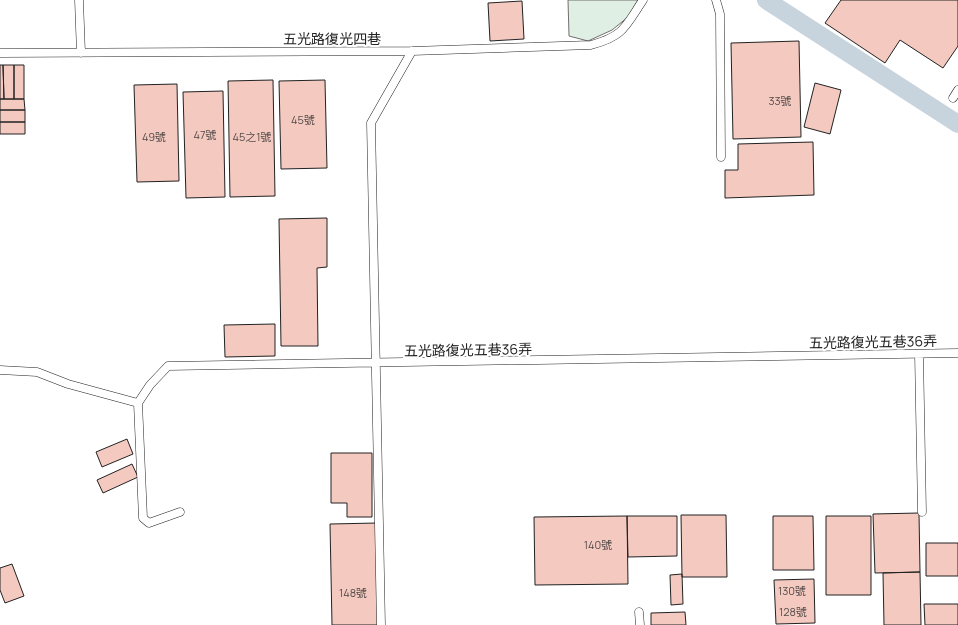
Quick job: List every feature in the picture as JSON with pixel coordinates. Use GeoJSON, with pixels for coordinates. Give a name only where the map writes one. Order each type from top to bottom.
{"type":"FeatureCollection","features":[{"type":"Feature","properties":{"kind":"lane"},"geometry":{"type":"LineString","coordinates":[[79,0],[81,53]]}},
{"type":"Feature","properties":{"kind":"lane","name":"五光路復光四巷"},"geometry":{"type":"LineString","coordinates":[[0,54],[412,51],[591,45],[610,40],[620,34],[643,0]]}},
{"type":"Feature","properties":{"kind":"lane"},"geometry":{"type":"LineString","coordinates":[[716,0],[720,14],[721,157]]}},
{"type":"Feature","properties":{"kind":"lane"},"geometry":{"type":"LineString","coordinates":[[381,625],[370,123],[412,51]]}},
{"type":"Feature","properties":{"kind":"lane"},"geometry":{"type":"LineString","coordinates":[[953,98],[958,90]]}},
{"type":"Feature","properties":{"kind":"lane","name":"五光路復光五巷36弄"},"geometry":{"type":"LineString","coordinates":[[138,403],[150,384],[168,366],[958,353]]}},
{"type":"Feature","properties":{"kind":"lane"},"geometry":{"type":"LineString","coordinates":[[919,354],[922,512]]}},
{"type":"Feature","properties":{"kind":"lane"},"geometry":{"type":"LineString","coordinates":[[0,370],[37,372],[68,384],[138,403],[143,518],[149,523],[180,512]]}},
{"type":"Feature","properties":{"kind":"lane"},"geometry":{"type":"LineString","coordinates":[[639,612],[640,625]]}},
{"type":"Feature","properties":{"kind":"green space"},"geometry":{"type":"Polygon","coordinates":[[[568,0],[638,0],[628,17],[612,30],[588,41],[569,36],[568,0]]]}},
{"type":"Feature","properties":{"kind":"building"},"geometry":{"type":"Polygon","coordinates":[[[841,0],[958,0],[958,46],[943,68],[900,40],[885,63],[825,23],[841,0]]]}},
{"type":"Feature","properties":{"kind":"building"},"geometry":{"type":"Polygon","coordinates":[[[522,1],[524,39],[490,41],[488,3],[522,1]]]}},
{"type":"Feature","properties":{"kind":"building"},"geometry":{"type":"Polygon","coordinates":[[[799,41],[801,137],[733,139],[731,43],[799,41]]]}},
{"type":"Feature","properties":{"kind":"building"},"geometry":{"type":"Polygon","coordinates":[[[0,65],[3,65],[4,99],[0,99],[0,65]]]}},
{"type":"Feature","properties":{"kind":"building"},"geometry":{"type":"Polygon","coordinates":[[[3,65],[14,65],[14,99],[4,99],[3,65]]]}},
{"type":"Feature","properties":{"kind":"building"},"geometry":{"type":"Polygon","coordinates":[[[14,65],[24,65],[24,99],[14,99],[14,65]]]}},
{"type":"Feature","properties":{"kind":"building"},"geometry":{"type":"Polygon","coordinates":[[[273,80],[275,196],[230,197],[228,81],[273,80]]]}},
{"type":"Feature","properties":{"kind":"building"},"geometry":{"type":"Polygon","coordinates":[[[325,80],[327,168],[281,169],[279,81],[325,80]]]}},
{"type":"Feature","properties":{"kind":"building"},"geometry":{"type":"Polygon","coordinates":[[[815,83],[841,90],[830,134],[804,127],[815,83]]]}},
{"type":"Feature","properties":{"kind":"building"},"geometry":{"type":"Polygon","coordinates":[[[177,84],[179,181],[137,182],[134,85],[177,84]]]}},
{"type":"Feature","properties":{"kind":"building"},"geometry":{"type":"Polygon","coordinates":[[[223,91],[225,197],[186,198],[183,92],[223,91]]]}},
{"type":"Feature","properties":{"kind":"building"},"geometry":{"type":"Polygon","coordinates":[[[0,99],[24,99],[25,110],[0,110],[0,99]]]}},
{"type":"Feature","properties":{"kind":"building"},"geometry":{"type":"Polygon","coordinates":[[[0,110],[25,110],[25,122],[0,122],[0,110]]]}},
{"type":"Feature","properties":{"kind":"building"},"geometry":{"type":"Polygon","coordinates":[[[0,122],[25,122],[25,134],[0,134],[0,122]]]}},
{"type":"Feature","properties":{"kind":"building"},"geometry":{"type":"Polygon","coordinates":[[[813,142],[814,195],[725,198],[725,170],[738,170],[738,144],[813,142]]]}},
{"type":"Feature","properties":{"kind":"building"},"geometry":{"type":"Polygon","coordinates":[[[327,218],[327,267],[317,268],[318,346],[281,346],[279,219],[327,218]]]}},
{"type":"Feature","properties":{"kind":"building"},"geometry":{"type":"Polygon","coordinates":[[[275,324],[275,356],[225,357],[224,325],[275,324]]]}},
{"type":"Feature","properties":{"kind":"building"},"geometry":{"type":"Polygon","coordinates":[[[127,439],[133,454],[102,467],[96,452],[127,439]]]}},
{"type":"Feature","properties":{"kind":"building"},"geometry":{"type":"Polygon","coordinates":[[[331,453],[372,453],[372,517],[347,517],[347,503],[331,503],[331,453]]]}},
{"type":"Feature","properties":{"kind":"building"},"geometry":{"type":"Polygon","coordinates":[[[132,464],[138,477],[103,493],[97,480],[132,464]]]}},
{"type":"Feature","properties":{"kind":"building"},"geometry":{"type":"Polygon","coordinates":[[[919,513],[920,572],[875,573],[873,514],[919,513]]]}},
{"type":"Feature","properties":{"kind":"building"},"geometry":{"type":"Polygon","coordinates":[[[681,515],[726,515],[727,577],[682,577],[681,515]]]}},
{"type":"Feature","properties":{"kind":"building"},"geometry":{"type":"Polygon","coordinates":[[[627,516],[677,516],[677,556],[628,557],[627,516]]]}},
{"type":"Feature","properties":{"kind":"building"},"geometry":{"type":"Polygon","coordinates":[[[627,516],[628,584],[535,585],[534,517],[627,516]]]}},
{"type":"Feature","properties":{"kind":"building"},"geometry":{"type":"Polygon","coordinates":[[[773,516],[813,516],[814,570],[773,570],[773,516]]]}},
{"type":"Feature","properties":{"kind":"building"},"geometry":{"type":"Polygon","coordinates":[[[826,516],[871,516],[871,595],[826,595],[826,516]]]}},
{"type":"Feature","properties":{"kind":"building"},"geometry":{"type":"Polygon","coordinates":[[[377,523],[379,625],[332,625],[330,524],[377,523]]]}},
{"type":"Feature","properties":{"kind":"building"},"geometry":{"type":"Polygon","coordinates":[[[926,543],[958,543],[958,576],[926,576],[926,543]]]}},
{"type":"Feature","properties":{"kind":"building"},"geometry":{"type":"Polygon","coordinates":[[[12,564],[24,596],[5,603],[0,590],[0,568],[12,564]]]}},
{"type":"Feature","properties":{"kind":"building"},"geometry":{"type":"Polygon","coordinates":[[[920,572],[921,625],[884,625],[883,573],[920,572]]]}},
{"type":"Feature","properties":{"kind":"building"},"geometry":{"type":"Polygon","coordinates":[[[682,574],[683,604],[671,605],[670,575],[682,574]]]}},
{"type":"Feature","properties":{"kind":"building"},"geometry":{"type":"Polygon","coordinates":[[[814,579],[815,623],[776,624],[774,580],[814,579]]]}},
{"type":"Feature","properties":{"kind":"building"},"geometry":{"type":"Polygon","coordinates":[[[924,604],[958,604],[958,625],[925,625],[924,604]]]}},
{"type":"Feature","properties":{"kind":"building"},"geometry":{"type":"Polygon","coordinates":[[[685,612],[686,625],[651,625],[651,613],[685,612]]]}},
{"type":"Feature","properties":{"kind":"waterway"},"geometry":{"type":"LineString","coordinates":[[766,0],[958,124]]}}]}
